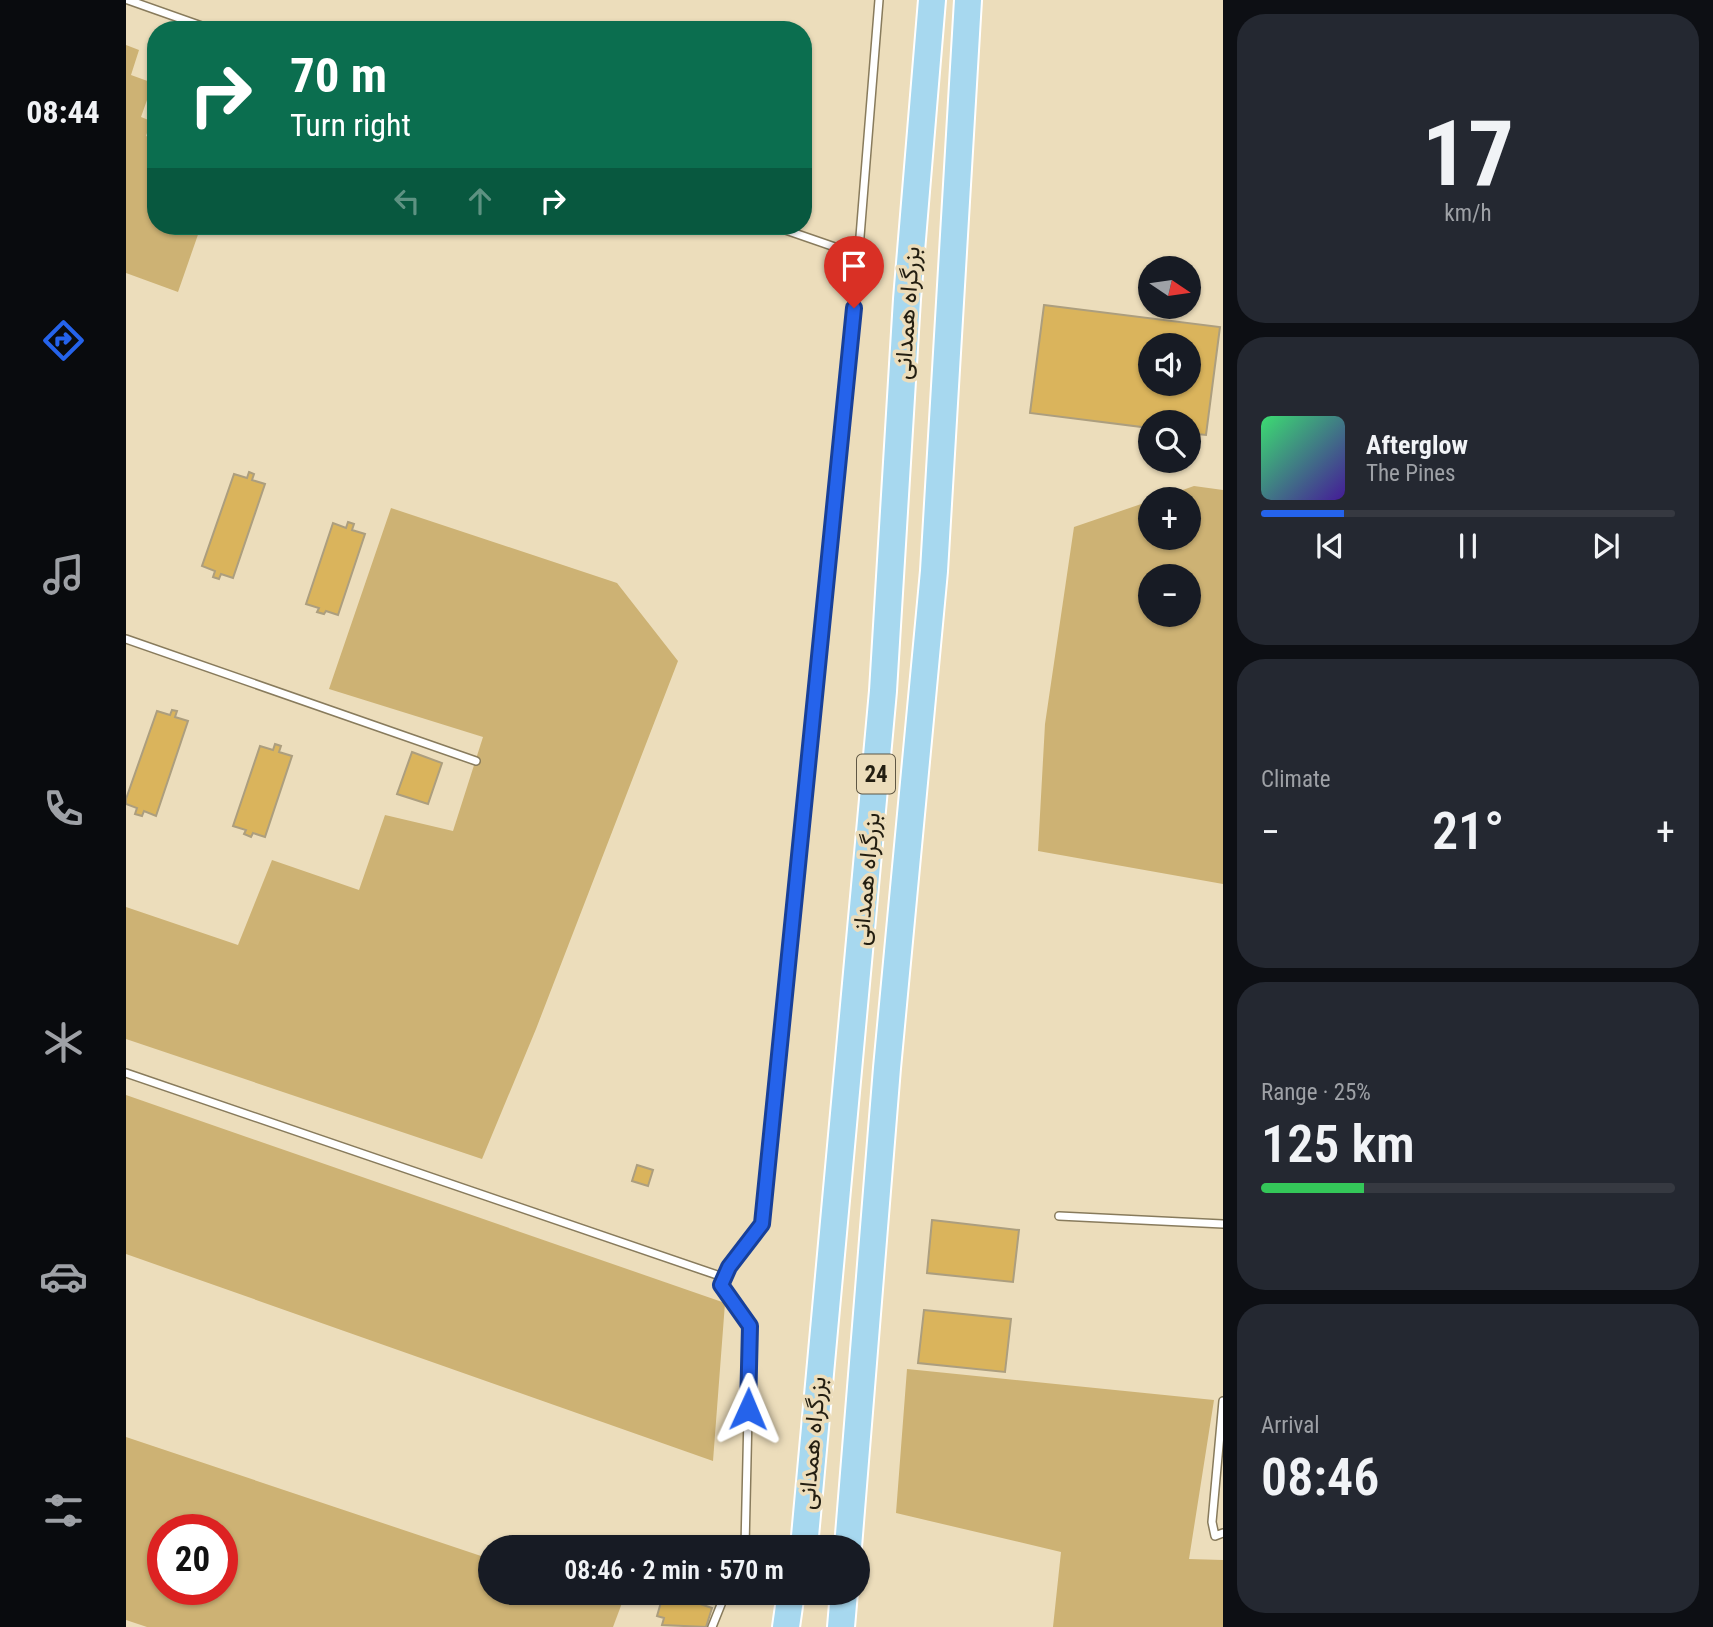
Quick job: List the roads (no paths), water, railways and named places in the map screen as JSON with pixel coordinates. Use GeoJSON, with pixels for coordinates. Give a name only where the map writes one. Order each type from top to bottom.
{"type":"FeatureCollection","features":[{"type":"Feature","properties":{"kind":"highway","name":"بزرگراه همدانی"},"geometry":{"type":"LineString","coordinates":[[802,1535],[884,691],[907,299],[932,0]]}},
{"type":"Feature","properties":{"kind":"highway","name":"بزرگراه همدانی"},"geometry":{"type":"LineString","coordinates":[[849,1535],[887,1068],[933,570],[968,0]]}},
{"type":"Feature","properties":{"kind":"highway"},"geometry":{"type":"LineString","coordinates":[[786,1627],[789,1605]]}},
{"type":"Feature","properties":{"kind":"highway"},"geometry":{"type":"LineString","coordinates":[[800,1627],[801,1605]]}},
{"type":"Feature","properties":{"kind":"highway"},"geometry":{"type":"LineString","coordinates":[[841,1627],[843,1605]]}},
{"type":"Feature","properties":{"kind":"lane"},"geometry":{"type":"LineString","coordinates":[[128,0],[188,21]]}},
{"type":"Feature","properties":{"kind":"lane"},"geometry":{"type":"LineString","coordinates":[[745,1535],[750,1326],[721,1285],[729,1267],[762,1224],[848,386],[879,0]]}},
{"type":"Feature","properties":{"kind":"lane"},"geometry":{"type":"LineString","coordinates":[[800,235],[858,255]]}},
{"type":"Feature","properties":{"kind":"lane"},"geometry":{"type":"LineString","coordinates":[[126,639],[476,761]]}},
{"type":"Feature","properties":{"kind":"lane"},"geometry":{"type":"LineString","coordinates":[[126,1073],[720,1276]]}},
{"type":"Feature","properties":{"kind":"lane"},"geometry":{"type":"LineString","coordinates":[[1059,1216],[1223,1224]]}},
{"type":"Feature","properties":{"kind":"lane"},"geometry":{"type":"LineString","coordinates":[[1223,1401],[1212,1522],[1215,1536],[1223,1533]]}},
{"type":"Feature","properties":{"kind":"lane"},"geometry":{"type":"LineString","coordinates":[[712,1627],[721,1605]]}}]}
